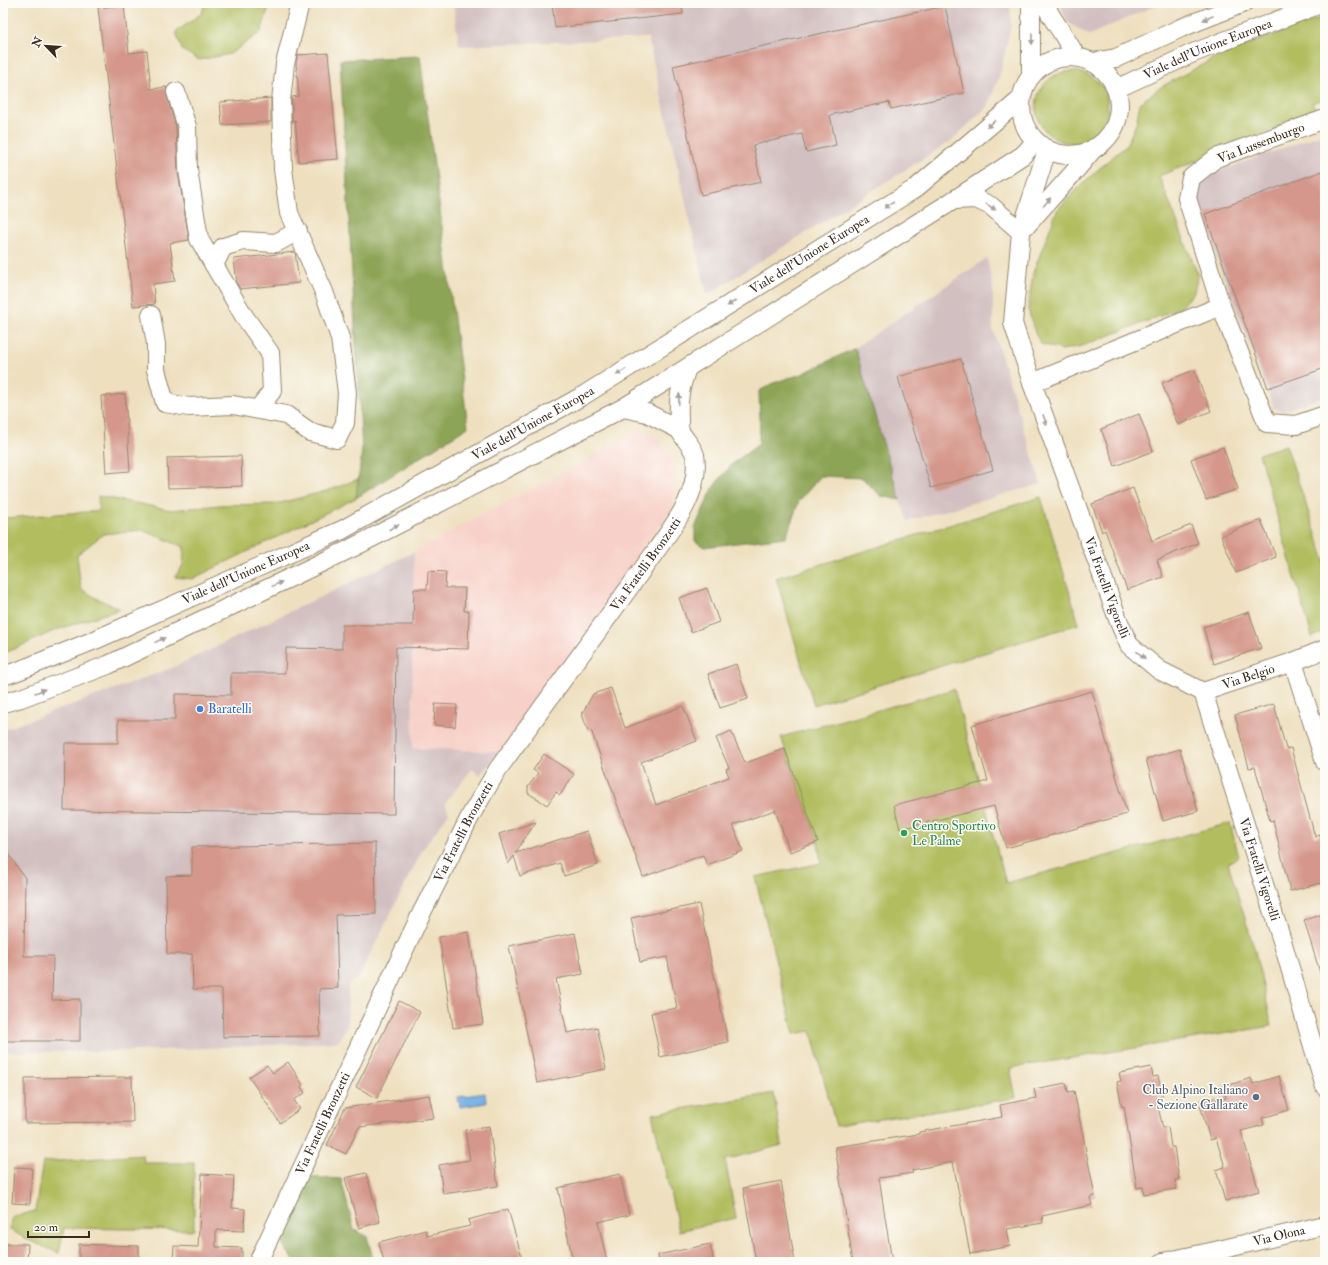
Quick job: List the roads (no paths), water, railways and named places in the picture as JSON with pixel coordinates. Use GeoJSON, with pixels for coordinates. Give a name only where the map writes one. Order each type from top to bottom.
{"type":"FeatureCollection","features":[{"type":"Feature","properties":{"kind":"street"},"geometry":{"type":"LineString","coordinates":[[151,315],[156,344],[156,370],[165,403],[189,407],[233,406],[258,409],[286,415],[310,432],[337,439],[345,423],[347,393],[340,338],[324,292],[289,212],[283,169],[281,100],[285,64],[300,3]]}},
{"type":"Feature","properties":{"kind":"street"},"geometry":{"type":"LineString","coordinates":[[1031,3],[1031,75]]}},
{"type":"Feature","properties":{"kind":"street"},"geometry":{"type":"LineString","coordinates":[[1021,232],[1094,148],[1107,138],[1116,123],[1119,106],[1116,89],[1107,73],[1085,59],[1050,14],[1045,3]]}},
{"type":"Feature","properties":{"kind":"street"},"geometry":{"type":"LineString","coordinates":[[1094,148],[1079,154],[1063,154],[1042,145],[1026,129],[1022,114],[1021,99],[1024,86],[1031,75],[1044,64],[1060,57],[1085,59],[1116,58],[1181,28],[1244,3]]}},
{"type":"Feature","properties":{"kind":"street","name":"Viale dell'Unione Europea"},"geometry":{"type":"LineString","coordinates":[[1116,89],[1193,53],[1323,3]]}},
{"type":"Feature","properties":{"kind":"street"},"geometry":{"type":"LineString","coordinates":[[176,92],[187,127],[188,170],[200,238],[244,316],[270,353],[272,391],[258,409]]}},
{"type":"Feature","properties":{"kind":"street","name":"Viale dell'Unione Europea"},"geometry":{"type":"LineString","coordinates":[[3,676],[95,640],[342,530],[584,395],[916,188],[1021,99]]}},
{"type":"Feature","properties":{"kind":"street","name":"Via Lussemburgo"},"geometry":{"type":"LineString","coordinates":[[1325,119],[1216,158],[1191,178],[1187,198],[1221,306],[1267,423],[1296,425],[1325,415]]}},
{"type":"Feature","properties":{"kind":"street","name":"Viale dell'Unione Europea"},"geometry":{"type":"LineString","coordinates":[[3,703],[21,698],[116,662],[352,548],[623,408],[1023,155],[1042,145]]}},
{"type":"Feature","properties":{"kind":"street","name":"Via Fratelli Vigorelli"},"geometry":{"type":"LineString","coordinates":[[1042,145],[1021,232],[1013,323],[1032,383],[1119,622],[1129,645],[1159,670],[1203,692],[1283,944],[1325,1087]]}},
{"type":"Feature","properties":{"kind":"street","name":"Viale dell'Unione Europea"},"geometry":{"type":"LineString","coordinates":[[954,200],[976,199],[991,206],[1021,232]]}},
{"type":"Feature","properties":{"kind":"street"},"geometry":{"type":"LineString","coordinates":[[214,265],[223,247],[243,241],[276,243],[298,231]]}},
{"type":"Feature","properties":{"kind":"street"},"geometry":{"type":"LineString","coordinates":[[1032,383],[1221,306]]}},
{"type":"Feature","properties":{"kind":"street","name":"Via Fratelli Bronzetti"},"geometry":{"type":"LineString","coordinates":[[258,1262],[421,914],[472,813],[498,770],[660,546],[690,497],[695,474],[694,454],[680,430],[678,401],[680,389],[687,368]]}},
{"type":"Feature","properties":{"kind":"street"},"geometry":{"type":"LineString","coordinates":[[623,408],[647,413],[680,430]]}},
{"type":"Feature","properties":{"kind":"street","name":"Via Belgio"},"geometry":{"type":"LineString","coordinates":[[1203,692],[1293,662],[1325,649]]}},
{"type":"Feature","properties":{"kind":"street"},"geometry":{"type":"LineString","coordinates":[[1293,662],[1325,762]]}},
{"type":"Feature","properties":{"kind":"street","name":"Via Olona"},"geometry":{"type":"LineString","coordinates":[[1163,1262],[1325,1225]]}},
{"type":"Feature","properties":{"kind":"water"},"geometry":{"type":"Polygon","coordinates":[[[485,1093],[486,1103],[460,1107],[458,1097],[485,1093]]]}},
{"type":"Feature","properties":{"kind":"place","name":"Baratelli"},"geometry":{"type":"Point","coordinates":[200,709]}},
{"type":"Feature","properties":{"kind":"place","name":"Centro Sportivo Le Palme"},"geometry":{"type":"Point","coordinates":[904,833]}},
{"type":"Feature","properties":{"kind":"place","name":"Club Alpino Italiano - Sezione Gallarate"},"geometry":{"type":"Point","coordinates":[1256,1097]}}]}
